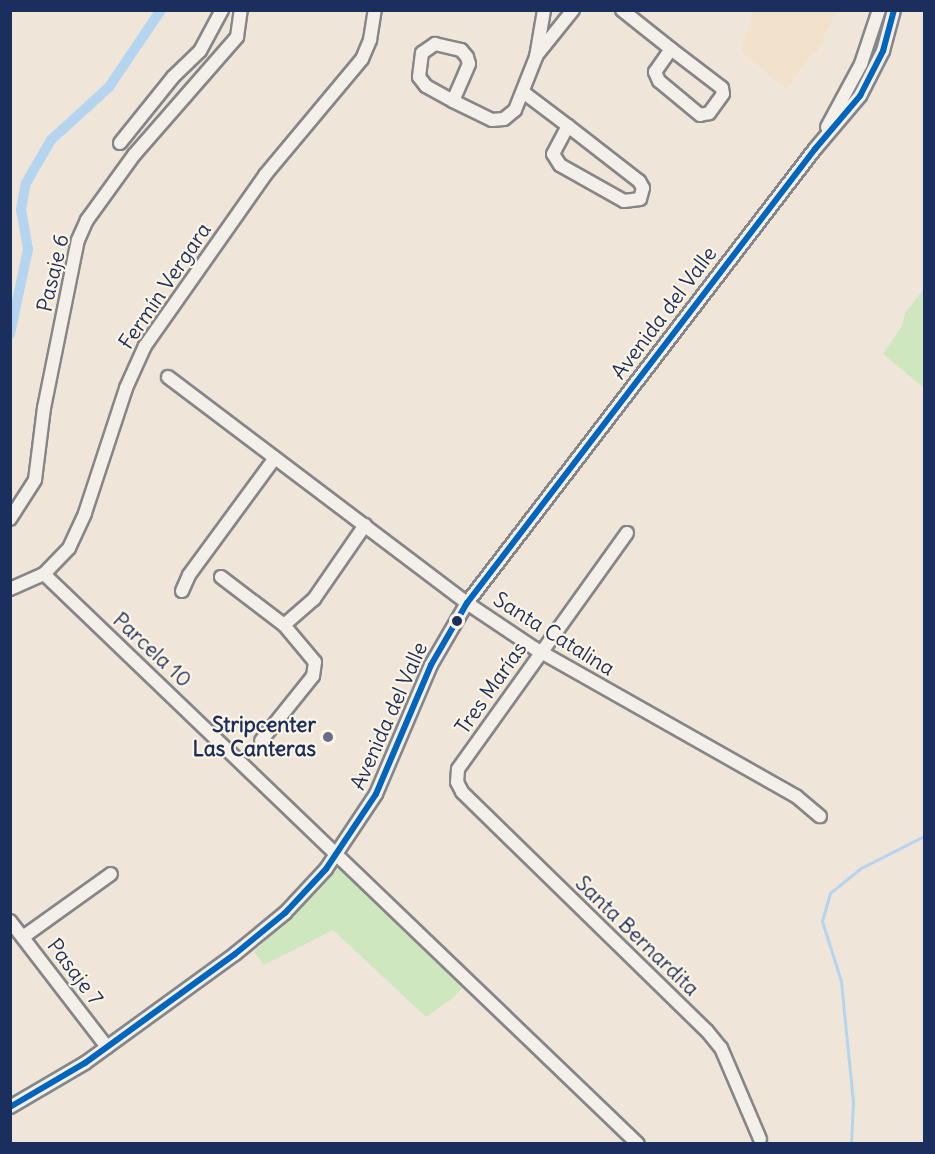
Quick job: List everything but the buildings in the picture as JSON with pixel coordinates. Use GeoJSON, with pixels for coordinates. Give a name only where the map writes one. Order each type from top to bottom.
{"type":"FeatureCollection","features":[{"type":"Feature","properties":{"kind":"street"},"geometry":{"type":"LineString","coordinates":[[120,142],[200,51],[222,10]]}},
{"type":"Feature","properties":{"kind":"street","name":"Pasaje 6"},"geometry":{"type":"LineString","coordinates":[[10,519],[35,480],[44,408],[78,240],[87,220],[123,170],[237,37],[241,10]]}},
{"type":"Feature","properties":{"kind":"street","name":"Fermín Vergara"},"geometry":{"type":"LineString","coordinates":[[10,589],[44,574],[62,558],[81,525],[126,388],[149,340],[265,175],[362,59],[370,40],[375,10]]}},
{"type":"Feature","properties":{"kind":"street"},"geometry":{"type":"LineString","coordinates":[[453,101],[469,64],[467,57],[450,45],[429,46],[422,53],[419,77],[426,86],[453,101],[480,116],[504,119],[515,110],[536,57],[544,10]]}},
{"type":"Feature","properties":{"kind":"street"},"geometry":{"type":"LineString","coordinates":[[536,57],[573,10]]}},
{"type":"Feature","properties":{"kind":"street"},"geometry":{"type":"LineString","coordinates":[[622,10],[722,88],[723,94],[709,113],[700,115],[659,81],[655,72],[671,49]]}},
{"type":"Feature","properties":{"kind":"street","name":"Avenida del Valle"},"geometry":{"type":"LineString","coordinates":[[814,149],[855,77],[879,10]]}},
{"type":"Feature","properties":{"kind":"street","name":"Avenida del Valle"},"geometry":{"type":"LineString","coordinates":[[10,1107],[107,1047],[269,927],[338,853],[381,785],[431,664],[467,603],[814,149],[869,81],[883,51],[894,10]]}},
{"type":"Feature","properties":{"kind":"street"},"geometry":{"type":"LineString","coordinates":[[523,92],[568,126],[639,181],[643,188],[640,199],[624,201],[560,165],[553,154],[568,126]]}},
{"type":"Feature","properties":{"kind":"street","name":"Santa Catalina"},"geometry":{"type":"LineString","coordinates":[[168,377],[467,603],[540,652],[797,797],[820,816]]}},
{"type":"Feature","properties":{"kind":"street"},"geometry":{"type":"LineString","coordinates":[[182,591],[189,575],[275,458]]}},
{"type":"Feature","properties":{"kind":"street"},"geometry":{"type":"LineString","coordinates":[[284,625],[318,594],[365,525]]}},
{"type":"Feature","properties":{"kind":"street","name":"Tres Marías"},"geometry":{"type":"LineString","coordinates":[[457,782],[458,769],[627,533]]}},
{"type":"Feature","properties":{"kind":"street","name":"Parcela 10"},"geometry":{"type":"LineString","coordinates":[[44,574],[639,1143]]}},
{"type":"Feature","properties":{"kind":"street"},"geometry":{"type":"LineString","coordinates":[[221,577],[284,625],[312,656],[315,669],[261,741]]}},
{"type":"Feature","properties":{"kind":"street","name":"Santa Bernardita"},"geometry":{"type":"LineString","coordinates":[[457,782],[462,792],[707,1031],[721,1048],[760,1139]]}},
{"type":"Feature","properties":{"kind":"street"},"geometry":{"type":"LineString","coordinates":[[23,937],[111,874]]}},
{"type":"Feature","properties":{"kind":"street","name":"Pasaje 7"},"geometry":{"type":"LineString","coordinates":[[10,921],[107,1047]]}},
{"type":"Feature","properties":{"kind":"shaded area"},"geometry":{"type":"Polygon","coordinates":[[[754,11],[836,11],[816,54],[813,53],[786,89],[741,51],[754,11]]]}},
{"type":"Feature","properties":{"kind":"green space"},"geometry":{"type":"Polygon","coordinates":[[[924,289],[924,388],[883,354],[902,326],[905,313],[924,289]]]}},
{"type":"Feature","properties":{"kind":"green space"},"geometry":{"type":"Polygon","coordinates":[[[340,867],[466,984],[453,998],[426,1017],[333,930],[264,965],[254,952],[340,867]]]}},
{"type":"Feature","properties":{"kind":"waterway"},"geometry":{"type":"LineString","coordinates":[[10,334],[28,249],[21,210],[26,183],[51,140],[109,87],[161,10]]}},
{"type":"Feature","properties":{"kind":"waterway"},"geometry":{"type":"LineString","coordinates":[[851,1144],[853,1102],[841,981],[822,921],[830,893],[861,868],[924,836]]}},
{"type":"Feature","properties":{"kind":"transit line"},"geometry":{"type":"LineString","coordinates":[[10,1107],[85,1063],[235,954],[285,913],[326,869],[376,794],[431,665],[467,603],[815,149],[860,96],[883,51],[894,10]]}},
{"type":"Feature","properties":{"kind":"place","name":"Stripcenter Las Canteras"},"geometry":{"type":"Point","coordinates":[328,737]}}]}
